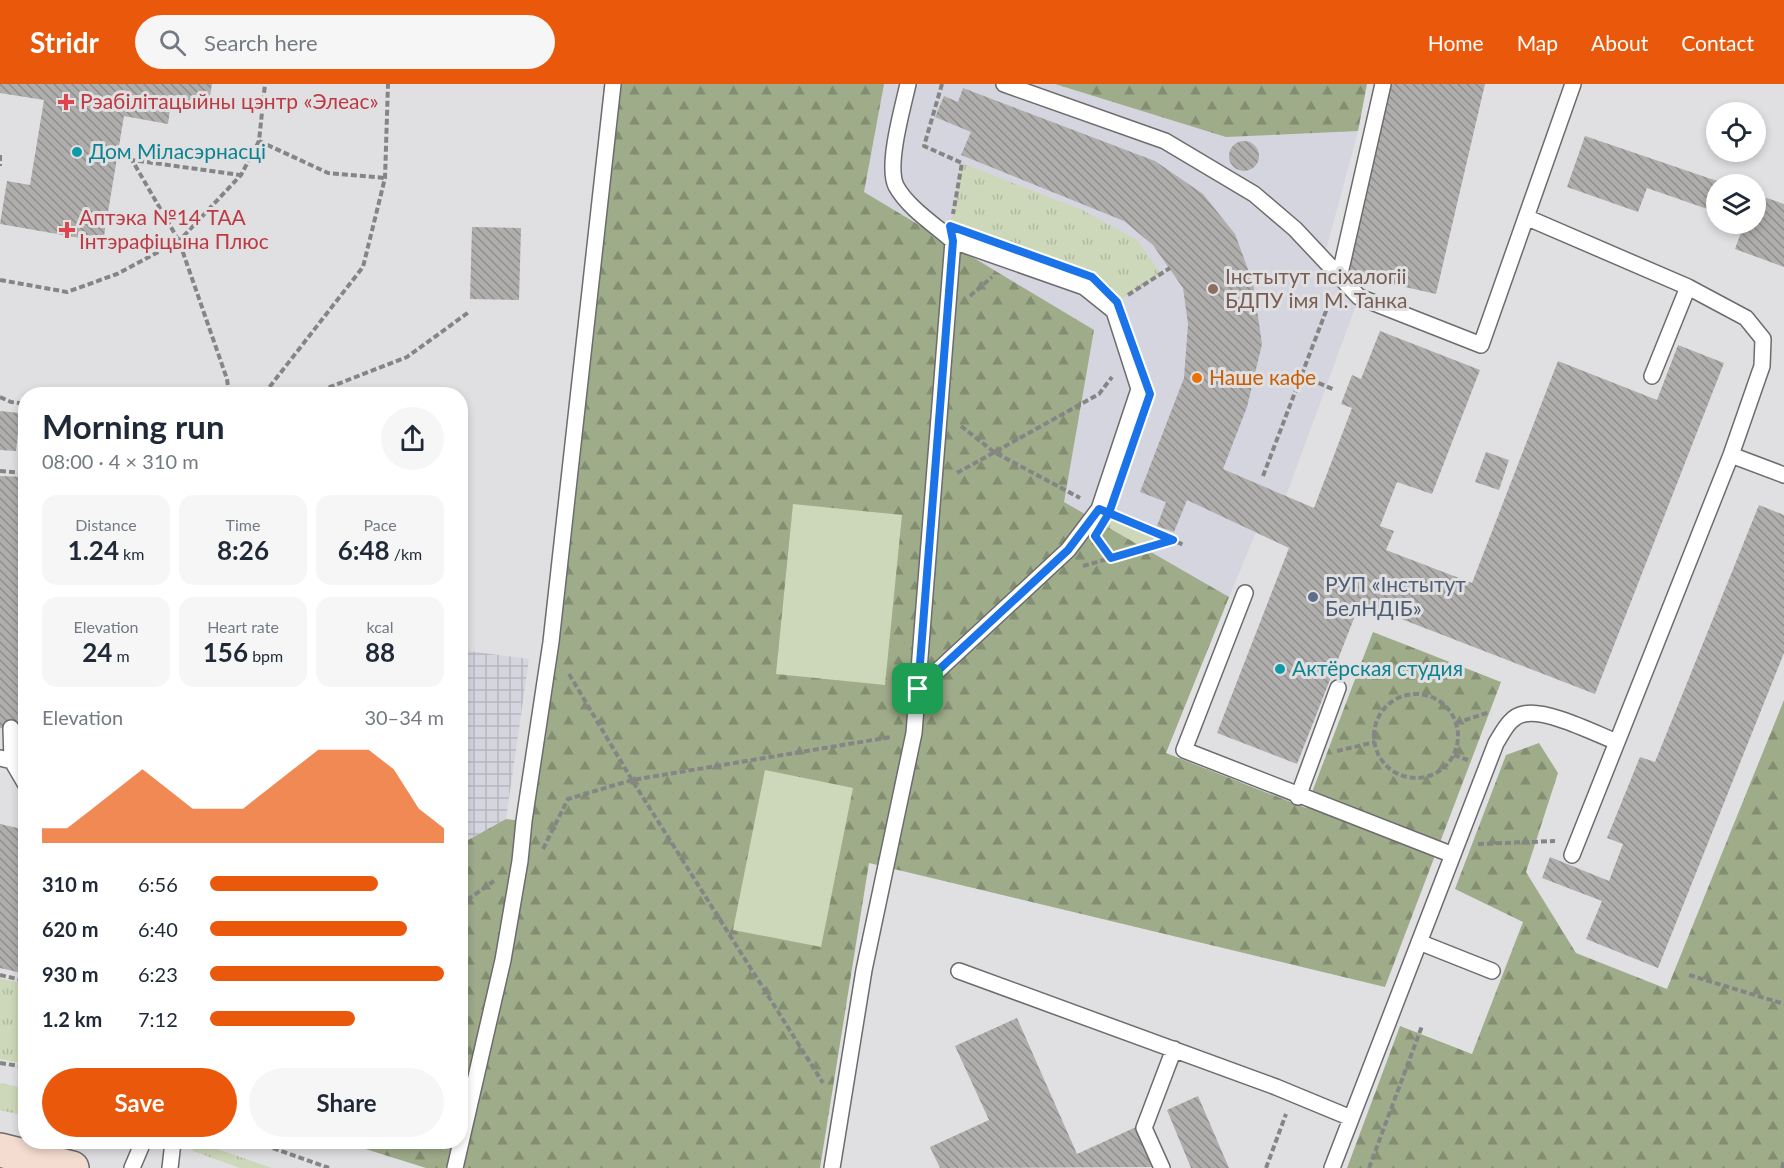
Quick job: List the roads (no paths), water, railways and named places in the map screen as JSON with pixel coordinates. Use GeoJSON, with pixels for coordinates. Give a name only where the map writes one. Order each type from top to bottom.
{"type":"FeatureCollection","features":[{"type":"Feature","properties":{"kind":"main road"},"geometry":{"type":"LineString","coordinates":[[0,1150],[72,1168]]}},
{"type":"Feature","properties":{"kind":"lane"},"geometry":{"type":"LineString","coordinates":[[468,1112],[503,960],[520,861],[551,642],[613,84]]}},
{"type":"Feature","properties":{"kind":"lane"},"geometry":{"type":"LineString","coordinates":[[908,84],[893,162],[895,184],[906,201],[953,241],[1083,287],[1114,311],[1139,389],[1099,509],[1068,550],[918,689]]}},
{"type":"Feature","properties":{"kind":"lane"},"geometry":{"type":"LineString","coordinates":[[1004,84],[1166,141],[1254,194],[1294,229],[1359,297],[1481,345],[1528,218],[1573,84]]}},
{"type":"Feature","properties":{"kind":"lane"},"geometry":{"type":"LineString","coordinates":[[1339,278],[1383,84]]}},
{"type":"Feature","properties":{"kind":"lane"},"geometry":{"type":"LineString","coordinates":[[1528,218],[1688,287],[1746,318],[1763,339],[1762,366],[1731,455],[1572,855]]}},
{"type":"Feature","properties":{"kind":"lane"},"geometry":{"type":"LineString","coordinates":[[832,1168],[864,970],[914,733],[953,241]]}},
{"type":"Feature","properties":{"kind":"lane"},"geometry":{"type":"LineString","coordinates":[[1652,376],[1688,287]]}},
{"type":"Feature","properties":{"kind":"lane"},"geometry":{"type":"LineString","coordinates":[[1731,455],[1784,475]]}},
{"type":"Feature","properties":{"kind":"lane"},"geometry":{"type":"LineString","coordinates":[[1245,593],[1184,750],[1298,796],[1455,850]]}},
{"type":"Feature","properties":{"kind":"lane"},"geometry":{"type":"LineString","coordinates":[[1298,796],[1338,688]]}},
{"type":"Feature","properties":{"kind":"lane"},"geometry":{"type":"LineString","coordinates":[[1332,1168],[1496,743],[1507,724],[1522,714],[1540,714],[1617,742]]}},
{"type":"Feature","properties":{"kind":"lane"},"geometry":{"type":"LineString","coordinates":[[11,728],[6,759],[18,775]]}},
{"type":"Feature","properties":{"kind":"lane"},"geometry":{"type":"LineString","coordinates":[[1419,942],[1492,970]]}},
{"type":"Feature","properties":{"kind":"lane"},"geometry":{"type":"LineString","coordinates":[[959,971],[1294,1094],[1351,1118]]}},
{"type":"Feature","properties":{"kind":"lane"},"geometry":{"type":"LineString","coordinates":[[1162,1168],[1144,1128],[1174,1049]]}},
{"type":"Feature","properties":{"kind":"lane"},"geometry":{"type":"LineString","coordinates":[[132,1168],[140,1149]]}},
{"type":"Feature","properties":{"kind":"lane"},"geometry":{"type":"LineString","coordinates":[[170,1168],[172,1149]]}},
{"type":"Feature","properties":{"kind":"lane"},"geometry":{"type":"LineString","coordinates":[[455,1168],[459,1149]]}},
{"type":"Feature","properties":{"kind":"place","name":"Рэабілітацыйны цэнтр «Элеас»"},"geometry":{"type":"Point","coordinates":[66,102]}},
{"type":"Feature","properties":{"kind":"place","name":"Дом Міласэрнасці"},"geometry":{"type":"Point","coordinates":[77,152]}},
{"type":"Feature","properties":{"kind":"place","name":"Аптэка №14 ТАА Інтэрафіцына Плюс"},"geometry":{"type":"Point","coordinates":[67,230]}},
{"type":"Feature","properties":{"kind":"place","name":"Інстытут псіхалогіі БДПУ імя М. Танка"},"geometry":{"type":"Point","coordinates":[1213,289]}},
{"type":"Feature","properties":{"kind":"place","name":"Наше кафе"},"geometry":{"type":"Point","coordinates":[1197,378]}},
{"type":"Feature","properties":{"kind":"place","name":"РУП «Інстытут БелНДІБ»"},"geometry":{"type":"Point","coordinates":[1313,597]}},
{"type":"Feature","properties":{"kind":"place","name":"Актёрская студия"},"geometry":{"type":"Point","coordinates":[1280,669]}}]}
